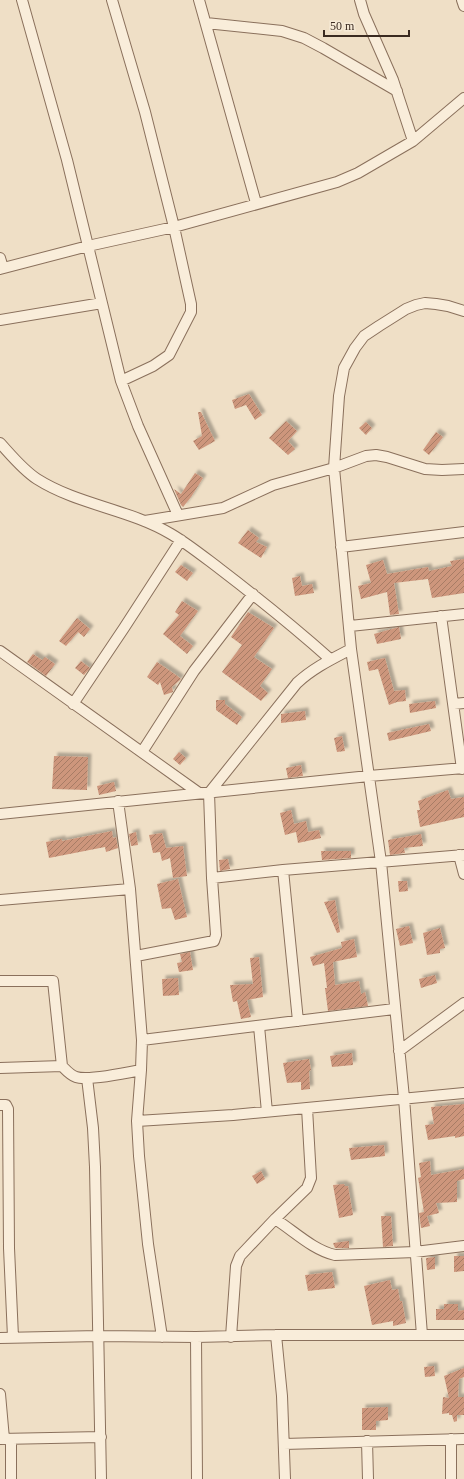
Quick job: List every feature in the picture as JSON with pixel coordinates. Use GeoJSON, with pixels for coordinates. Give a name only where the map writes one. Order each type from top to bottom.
{"type":"FeatureCollection","features":[{"type":"Feature","properties":{"kind":"street"},"geometry":{"type":"LineString","coordinates":[[22,0],[67,160],[121,381],[138,426],[178,515]]}},
{"type":"Feature","properties":{"kind":"street"},"geometry":{"type":"LineString","coordinates":[[112,0],[145,112],[174,227],[191,304],[191,312],[168,355],[153,366],[121,381]]}},
{"type":"Feature","properties":{"kind":"street"},"geometry":{"type":"LineString","coordinates":[[199,0],[256,203]]}},
{"type":"Feature","properties":{"kind":"street"},"geometry":{"type":"LineString","coordinates":[[360,0],[364,14],[397,91],[413,141]]}},
{"type":"Feature","properties":{"kind":"street"},"geometry":{"type":"LineString","coordinates":[[462,0],[464,6]]}},
{"type":"Feature","properties":{"kind":"street"},"geometry":{"type":"LineString","coordinates":[[206,23],[282,31],[304,38],[397,91]]}},
{"type":"Feature","properties":{"kind":"street"},"geometry":{"type":"LineString","coordinates":[[1,265],[174,227],[256,203],[337,182],[358,173],[413,141],[464,98]]}},
{"type":"Feature","properties":{"kind":"street"},"geometry":{"type":"LineString","coordinates":[[0,320],[102,303]]}},
{"type":"Feature","properties":{"kind":"street"},"geometry":{"type":"LineString","coordinates":[[422,1334],[404,1098],[394,1009],[381,862],[352,649],[334,468],[339,396],[344,368],[355,348],[364,336],[406,309],[416,305],[425,303],[436,304],[464,311]]}},
{"type":"Feature","properties":{"kind":"street"},"geometry":{"type":"LineString","coordinates":[[0,443],[17,462],[36,478],[58,491],[144,521],[159,527],[181,540],[253,594],[330,660]]}},
{"type":"Feature","properties":{"kind":"street"},"geometry":{"type":"LineString","coordinates":[[144,521],[223,508],[273,485],[334,468],[366,456],[376,455],[387,457],[425,469],[464,469]]}},
{"type":"Feature","properties":{"kind":"street"},"geometry":{"type":"LineString","coordinates":[[341,547],[464,532]]}},
{"type":"Feature","properties":{"kind":"street"},"geometry":{"type":"LineString","coordinates":[[72,704],[124,628],[181,540]]}},
{"type":"Feature","properties":{"kind":"street"},"geometry":{"type":"LineString","coordinates":[[142,752],[194,672],[253,594]]}},
{"type":"Feature","properties":{"kind":"street"},"geometry":{"type":"LineString","coordinates":[[350,626],[464,614]]}},
{"type":"Feature","properties":{"kind":"street"},"geometry":{"type":"LineString","coordinates":[[0,814],[369,776],[463,768],[459,704],[441,616]]}},
{"type":"Feature","properties":{"kind":"street"},"geometry":{"type":"LineString","coordinates":[[136,956],[214,942],[216,935],[204,793],[306,674],[352,649]]}},
{"type":"Feature","properties":{"kind":"street"},"geometry":{"type":"LineString","coordinates":[[0,651],[72,704],[204,793]]}},
{"type":"Feature","properties":{"kind":"street"},"geometry":{"type":"LineString","coordinates":[[118,801],[130,888],[142,1040],[137,1121],[143,1203],[162,1337]]}},
{"type":"Feature","properties":{"kind":"street"},"geometry":{"type":"LineString","coordinates":[[212,878],[283,870],[461,855],[464,874]]}},
{"type":"Feature","properties":{"kind":"street"},"geometry":{"type":"LineString","coordinates":[[283,870],[298,1021]]}},
{"type":"Feature","properties":{"kind":"street"},"geometry":{"type":"LineString","coordinates":[[0,900],[130,888]]}},
{"type":"Feature","properties":{"kind":"street"},"geometry":{"type":"LineString","coordinates":[[0,981],[52,981],[62,1066],[73,1076],[78,1078],[87,1078],[141,1070]]}},
{"type":"Feature","properties":{"kind":"street"},"geometry":{"type":"LineString","coordinates":[[399,1051],[464,1003]]}},
{"type":"Feature","properties":{"kind":"street"},"geometry":{"type":"LineString","coordinates":[[142,1040],[394,1009]]}},
{"type":"Feature","properties":{"kind":"street"},"geometry":{"type":"LineString","coordinates":[[258,1026],[267,1112]]}},
{"type":"Feature","properties":{"kind":"street"},"geometry":{"type":"LineString","coordinates":[[0,1068],[62,1066]]}},
{"type":"Feature","properties":{"kind":"street"},"geometry":{"type":"LineString","coordinates":[[87,1078],[93,1128],[95,1167],[102,1479]]}},
{"type":"Feature","properties":{"kind":"street"},"geometry":{"type":"LineString","coordinates":[[137,1121],[267,1112],[464,1093]]}},
{"type":"Feature","properties":{"kind":"street"},"geometry":{"type":"LineString","coordinates":[[0,1105],[6,1105],[8,1109],[9,1248],[13,1337]]}},
{"type":"Feature","properties":{"kind":"street"},"geometry":{"type":"LineString","coordinates":[[231,1337],[236,1266],[240,1256],[275,1218],[308,1188],[310,1183],[307,1108]]}},
{"type":"Feature","properties":{"kind":"street"},"geometry":{"type":"LineString","coordinates":[[275,1218],[326,1253],[335,1255],[415,1252],[464,1246]]}},
{"type":"Feature","properties":{"kind":"street"},"geometry":{"type":"LineString","coordinates":[[0,1338],[99,1336],[231,1337],[276,1335],[464,1335]]}},
{"type":"Feature","properties":{"kind":"street"},"geometry":{"type":"LineString","coordinates":[[276,1335],[282,1396],[285,1479]]}},
{"type":"Feature","properties":{"kind":"street"},"geometry":{"type":"LineString","coordinates":[[196,1337],[197,1479]]}},
{"type":"Feature","properties":{"kind":"street"},"geometry":{"type":"LineString","coordinates":[[0,1394],[11,1479]]}},
{"type":"Feature","properties":{"kind":"street"},"geometry":{"type":"LineString","coordinates":[[5,1439],[101,1437]]}},
{"type":"Feature","properties":{"kind":"street"},"geometry":{"type":"LineString","coordinates":[[451,1439],[451,1479]]}},
{"type":"Feature","properties":{"kind":"street"},"geometry":{"type":"LineString","coordinates":[[284,1444],[464,1439]]}},
{"type":"Feature","properties":{"kind":"street"},"geometry":{"type":"LineString","coordinates":[[367,1441],[368,1479]]}},
{"type":"Feature","properties":{"kind":"building"},"geometry":{"type":"Polygon","coordinates":[[[249,394],[262,415],[255,420],[246,405],[235,409],[232,400],[249,394]]]}},
{"type":"Feature","properties":{"kind":"building"},"geometry":{"type":"Polygon","coordinates":[[[198,412],[201,412],[215,441],[199,450],[193,441],[202,436],[198,412]]]}},
{"type":"Feature","properties":{"kind":"building"},"geometry":{"type":"Polygon","coordinates":[[[286,421],[297,431],[288,441],[295,449],[288,455],[269,438],[286,421]]]}},
{"type":"Feature","properties":{"kind":"building"},"geometry":{"type":"Polygon","coordinates":[[[366,422],[372,428],[366,435],[359,428],[366,422]]]}},
{"type":"Feature","properties":{"kind":"building"},"geometry":{"type":"Polygon","coordinates":[[[436,432],[443,437],[429,455],[423,450],[436,432]]]}},
{"type":"Feature","properties":{"kind":"building"},"geometry":{"type":"Polygon","coordinates":[[[195,473],[203,478],[183,507],[174,489],[181,494],[195,473]]]}},
{"type":"Feature","properties":{"kind":"building"},"geometry":{"type":"Polygon","coordinates":[[[248,530],[259,538],[256,542],[267,547],[261,558],[238,543],[248,530]]]}},
{"type":"Feature","properties":{"kind":"building"},"geometry":{"type":"Polygon","coordinates":[[[464,559],[464,593],[432,598],[428,579],[394,583],[399,614],[390,615],[387,592],[361,599],[358,586],[371,583],[366,565],[383,560],[387,574],[428,567],[429,571],[452,566],[450,561],[464,559]]]}},
{"type":"Feature","properties":{"kind":"building"},"geometry":{"type":"Polygon","coordinates":[[[181,565],[193,573],[187,581],[175,572],[181,565]]]}},
{"type":"Feature","properties":{"kind":"building"},"geometry":{"type":"Polygon","coordinates":[[[300,576],[302,586],[312,584],[314,593],[295,596],[292,578],[300,576]]]}},
{"type":"Feature","properties":{"kind":"building"},"geometry":{"type":"Polygon","coordinates":[[[182,601],[198,611],[180,636],[193,646],[187,654],[163,634],[179,615],[175,612],[182,601]]]}},
{"type":"Feature","properties":{"kind":"building"},"geometry":{"type":"Polygon","coordinates":[[[248,612],[274,628],[254,657],[272,669],[260,686],[268,693],[261,701],[222,672],[242,645],[231,637],[248,612]]]}},
{"type":"Feature","properties":{"kind":"building"},"geometry":{"type":"Polygon","coordinates":[[[77,618],[90,629],[84,637],[78,632],[66,646],[59,641],[77,618]]]}},
{"type":"Feature","properties":{"kind":"building"},"geometry":{"type":"Polygon","coordinates":[[[399,627],[401,639],[377,644],[374,634],[399,627]]]}},
{"type":"Feature","properties":{"kind":"building"},"geometry":{"type":"Polygon","coordinates":[[[33,654],[42,660],[45,657],[55,664],[46,676],[27,662],[33,654]]]}},
{"type":"Feature","properties":{"kind":"building"},"geometry":{"type":"Polygon","coordinates":[[[385,658],[394,691],[405,690],[406,701],[389,705],[378,669],[369,671],[367,662],[385,658]]]}},
{"type":"Feature","properties":{"kind":"building"},"geometry":{"type":"Polygon","coordinates":[[[81,661],[90,668],[84,675],[75,668],[81,661]]]}},
{"type":"Feature","properties":{"kind":"building"},"geometry":{"type":"Polygon","coordinates":[[[157,662],[181,679],[172,687],[173,692],[164,695],[160,682],[158,685],[147,677],[157,662]]]}},
{"type":"Feature","properties":{"kind":"building"},"geometry":{"type":"Polygon","coordinates":[[[216,700],[225,700],[225,704],[242,717],[237,725],[216,710],[216,700]]]}},
{"type":"Feature","properties":{"kind":"building"},"geometry":{"type":"Polygon","coordinates":[[[435,701],[436,708],[410,713],[409,704],[435,701]]]}},
{"type":"Feature","properties":{"kind":"building"},"geometry":{"type":"Polygon","coordinates":[[[305,711],[306,720],[281,723],[281,714],[305,711]]]}},
{"type":"Feature","properties":{"kind":"building"},"geometry":{"type":"Polygon","coordinates":[[[429,724],[431,731],[389,741],[387,733],[429,724]]]}},
{"type":"Feature","properties":{"kind":"building"},"geometry":{"type":"Polygon","coordinates":[[[342,736],[345,751],[337,752],[334,738],[342,736]]]}},
{"type":"Feature","properties":{"kind":"building"},"geometry":{"type":"Polygon","coordinates":[[[179,752],[186,758],[180,765],[173,759],[179,752]]]}},
{"type":"Feature","properties":{"kind":"building"},"geometry":{"type":"Polygon","coordinates":[[[54,756],[88,757],[87,790],[52,789],[54,756]]]}},
{"type":"Feature","properties":{"kind":"building"},"geometry":{"type":"Polygon","coordinates":[[[301,765],[303,776],[288,778],[286,768],[301,765]]]}},
{"type":"Feature","properties":{"kind":"building"},"geometry":{"type":"Polygon","coordinates":[[[114,782],[116,791],[99,795],[97,786],[114,782]]]}},
{"type":"Feature","properties":{"kind":"building"},"geometry":{"type":"Polygon","coordinates":[[[448,790],[451,799],[464,797],[464,817],[420,827],[417,810],[420,810],[418,801],[448,790]]]}},
{"type":"Feature","properties":{"kind":"building"},"geometry":{"type":"Polygon","coordinates":[[[291,810],[294,824],[306,821],[308,832],[319,830],[321,838],[298,843],[296,832],[285,835],[280,813],[291,810]]]}},
{"type":"Feature","properties":{"kind":"building"},"geometry":{"type":"Polygon","coordinates":[[[112,831],[113,838],[116,837],[118,848],[106,852],[105,847],[49,858],[46,842],[62,839],[62,841],[112,831]]]}},
{"type":"Feature","properties":{"kind":"building"},"geometry":{"type":"Polygon","coordinates":[[[136,832],[138,845],[131,846],[129,834],[136,832]]]}},
{"type":"Feature","properties":{"kind":"building"},"geometry":{"type":"Polygon","coordinates":[[[162,833],[166,848],[183,846],[187,876],[173,878],[170,858],[162,861],[160,852],[153,853],[149,835],[162,833]]]}},
{"type":"Feature","properties":{"kind":"building"},"geometry":{"type":"Polygon","coordinates":[[[421,834],[423,846],[404,848],[405,853],[390,855],[388,840],[421,834]]]}},
{"type":"Feature","properties":{"kind":"building"},"geometry":{"type":"Polygon","coordinates":[[[321,851],[351,851],[351,858],[322,860],[321,851]]]}},
{"type":"Feature","properties":{"kind":"building"},"geometry":{"type":"Polygon","coordinates":[[[228,859],[230,869],[220,871],[219,860],[228,859]]]}},
{"type":"Feature","properties":{"kind":"building"},"geometry":{"type":"Polygon","coordinates":[[[178,879],[187,917],[175,920],[171,908],[162,909],[157,884],[178,879]]]}},
{"type":"Feature","properties":{"kind":"building"},"geometry":{"type":"Polygon","coordinates":[[[398,881],[407,881],[408,891],[399,892],[398,881]]]}},
{"type":"Feature","properties":{"kind":"building"},"geometry":{"type":"Polygon","coordinates":[[[335,900],[340,932],[337,933],[324,902],[335,900]]]}},
{"type":"Feature","properties":{"kind":"building"},"geometry":{"type":"Polygon","coordinates":[[[409,926],[413,943],[400,946],[396,929],[409,926]]]}},
{"type":"Feature","properties":{"kind":"building"},"geometry":{"type":"Polygon","coordinates":[[[440,928],[445,948],[440,949],[440,953],[427,955],[423,933],[440,928]]]}},
{"type":"Feature","properties":{"kind":"building"},"geometry":{"type":"Polygon","coordinates":[[[354,939],[357,957],[333,962],[335,985],[359,981],[361,994],[365,992],[368,1006],[328,1011],[324,963],[313,966],[310,957],[342,948],[341,942],[354,939]]]}},
{"type":"Feature","properties":{"kind":"building"},"geometry":{"type":"Polygon","coordinates":[[[190,952],[193,970],[179,972],[177,963],[182,962],[180,954],[190,952]]]}},
{"type":"Feature","properties":{"kind":"building"},"geometry":{"type":"Polygon","coordinates":[[[259,957],[263,997],[247,1000],[251,1017],[241,1019],[237,1001],[233,1002],[230,985],[253,984],[250,958],[259,957]]]}},
{"type":"Feature","properties":{"kind":"building"},"geometry":{"type":"Polygon","coordinates":[[[435,975],[437,983],[421,988],[419,979],[435,975]]]}},
{"type":"Feature","properties":{"kind":"building"},"geometry":{"type":"Polygon","coordinates":[[[178,978],[179,995],[163,996],[162,979],[178,978]]]}},
{"type":"Feature","properties":{"kind":"building"},"geometry":{"type":"Polygon","coordinates":[[[352,1053],[353,1065],[332,1067],[330,1056],[352,1053]]]}},
{"type":"Feature","properties":{"kind":"building"},"geometry":{"type":"Polygon","coordinates":[[[309,1059],[311,1070],[309,1071],[310,1089],[301,1090],[301,1082],[287,1083],[283,1063],[309,1059]]]}},
{"type":"Feature","properties":{"kind":"building"},"geometry":{"type":"Polygon","coordinates":[[[464,1104],[464,1136],[428,1140],[425,1125],[434,1124],[431,1107],[464,1104]]]}},
{"type":"Feature","properties":{"kind":"building"},"geometry":{"type":"Polygon","coordinates":[[[384,1145],[385,1156],[351,1160],[349,1148],[384,1145]]]}},
{"type":"Feature","properties":{"kind":"building"},"geometry":{"type":"Polygon","coordinates":[[[430,1161],[431,1175],[464,1169],[464,1179],[457,1181],[457,1202],[436,1203],[439,1213],[427,1216],[430,1226],[421,1228],[419,1213],[424,1212],[418,1178],[421,1177],[419,1163],[430,1161]]]}},
{"type":"Feature","properties":{"kind":"building"},"geometry":{"type":"Polygon","coordinates":[[[261,1171],[265,1179],[257,1184],[252,1176],[261,1171]]]}},
{"type":"Feature","properties":{"kind":"building"},"geometry":{"type":"Polygon","coordinates":[[[344,1184],[345,1186],[348,1186],[353,1215],[339,1218],[333,1185],[344,1184]]]}},
{"type":"Feature","properties":{"kind":"building"},"geometry":{"type":"Polygon","coordinates":[[[381,1216],[391,1216],[393,1246],[383,1247],[381,1216]]]}},
{"type":"Feature","properties":{"kind":"building"},"geometry":{"type":"Polygon","coordinates":[[[349,1241],[349,1248],[335,1248],[333,1243],[349,1241]]]}},
{"type":"Feature","properties":{"kind":"building"},"geometry":{"type":"Polygon","coordinates":[[[454,1256],[464,1256],[464,1271],[454,1272],[454,1256]]]}},
{"type":"Feature","properties":{"kind":"building"},"geometry":{"type":"Polygon","coordinates":[[[435,1257],[435,1269],[427,1270],[426,1258],[435,1257]]]}},
{"type":"Feature","properties":{"kind":"building"},"geometry":{"type":"Polygon","coordinates":[[[332,1272],[335,1288],[308,1291],[305,1275],[332,1272]]]}},
{"type":"Feature","properties":{"kind":"building"},"geometry":{"type":"Polygon","coordinates":[[[390,1280],[392,1290],[398,1289],[406,1323],[393,1326],[393,1321],[372,1325],[364,1286],[390,1280]]]}},
{"type":"Feature","properties":{"kind":"building"},"geometry":{"type":"Polygon","coordinates":[[[444,1304],[458,1304],[458,1311],[464,1310],[464,1320],[436,1320],[436,1309],[444,1309],[444,1304]]]}},
{"type":"Feature","properties":{"kind":"building"},"geometry":{"type":"Polygon","coordinates":[[[434,1366],[435,1376],[425,1377],[424,1367],[434,1366]]]}},
{"type":"Feature","properties":{"kind":"building"},"geometry":{"type":"Polygon","coordinates":[[[464,1368],[464,1377],[459,1379],[458,1397],[464,1397],[464,1415],[457,1415],[457,1421],[454,1422],[452,1415],[449,1415],[449,1413],[442,1414],[443,1397],[449,1398],[444,1376],[464,1368]]]}},
{"type":"Feature","properties":{"kind":"building"},"geometry":{"type":"Polygon","coordinates":[[[388,1407],[388,1420],[376,1421],[376,1430],[362,1430],[362,1408],[388,1407]]]}}]}
